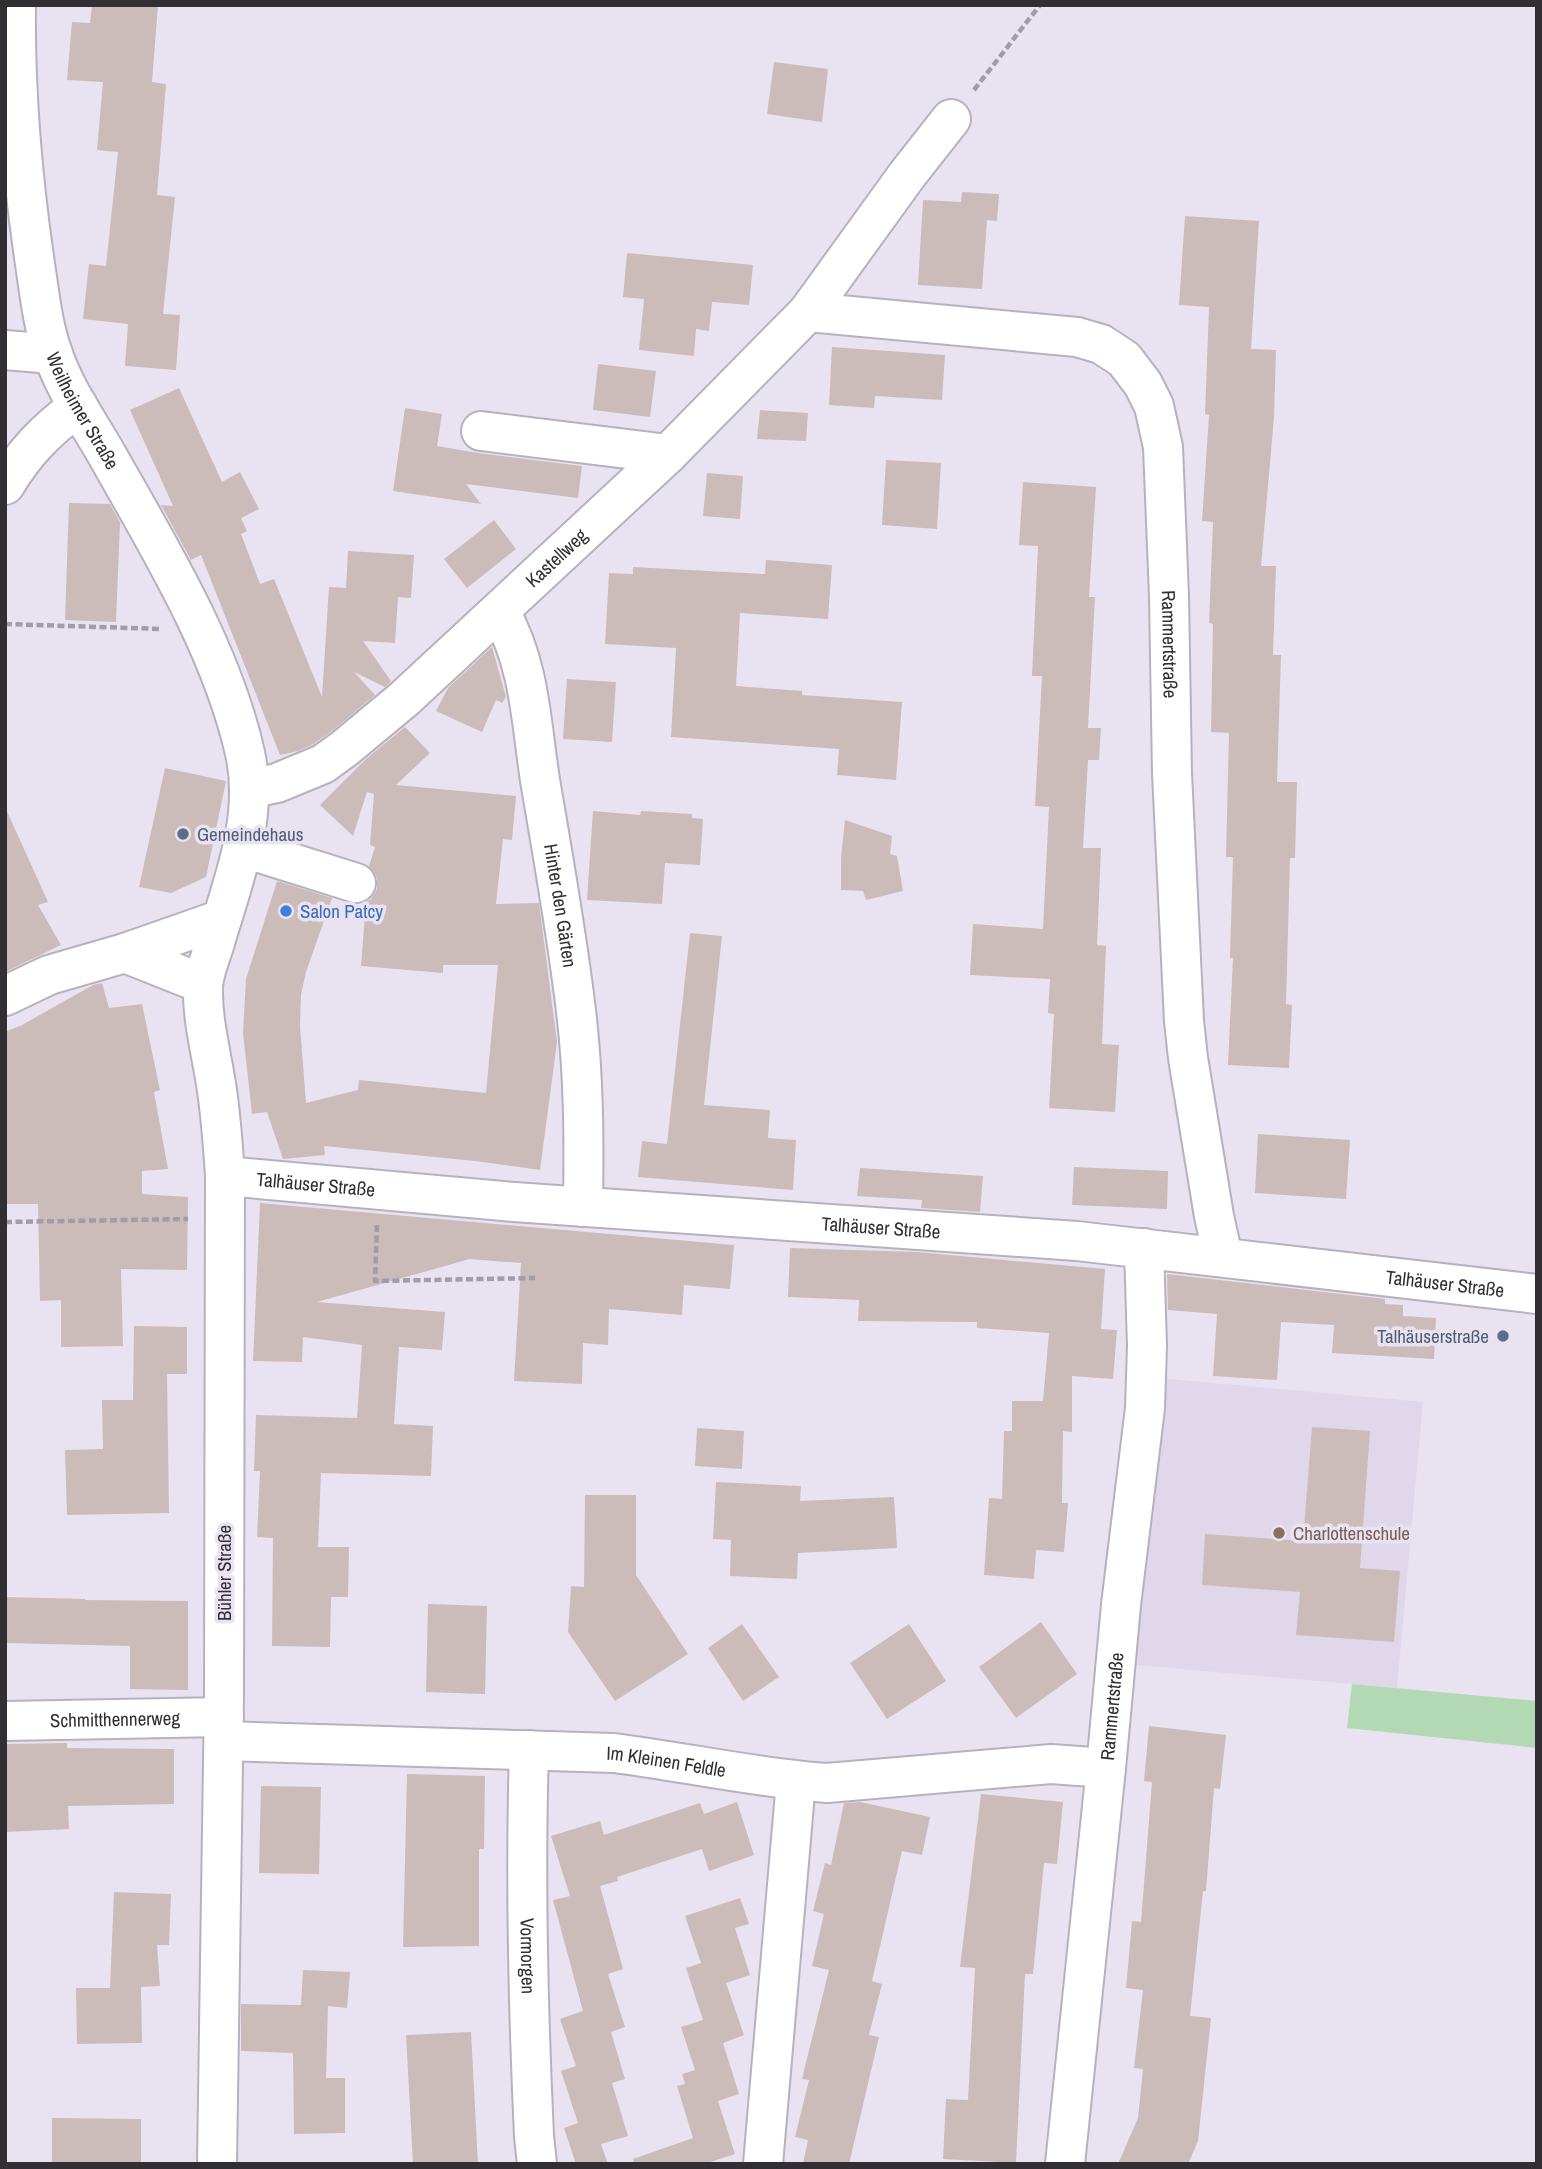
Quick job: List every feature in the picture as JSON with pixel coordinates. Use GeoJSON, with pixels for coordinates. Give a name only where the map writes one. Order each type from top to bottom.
{"type":"FeatureCollection","features":[{"type":"Feature","properties":{"kind":"street","name":"Weilheimer Straße"},"geometry":{"type":"LineString","coordinates":[[16,5],[18,94],[24,171],[38,280],[53,354],[78,406],[200,629],[232,709],[245,755],[249,789]]}},
{"type":"Feature","properties":{"kind":"street","name":"Kastellweg"},"geometry":{"type":"LineString","coordinates":[[249,789],[277,783],[323,764],[404,699],[668,454],[808,312],[951,119]]}},
{"type":"Feature","properties":{"kind":"street","name":"Rammertstraße"},"geometry":{"type":"LineString","coordinates":[[808,312],[1077,337],[1101,344],[1124,359],[1143,384],[1154,406],[1163,461],[1169,596],[1172,773],[1184,1020],[1214,1216],[1223,1257]]}},
{"type":"Feature","properties":{"kind":"street"},"geometry":{"type":"LineString","coordinates":[[5,350],[53,354]]}},
{"type":"Feature","properties":{"kind":"street"},"geometry":{"type":"LineString","coordinates":[[5,485],[34,443],[78,406]]}},
{"type":"Feature","properties":{"kind":"street"},"geometry":{"type":"LineString","coordinates":[[481,431],[668,454]]}},
{"type":"Feature","properties":{"kind":"street","name":"Hinter den Gärten"},"geometry":{"type":"LineString","coordinates":[[500,612],[518,649],[526,676],[567,943],[582,1067],[583,1207]]}},
{"type":"Feature","properties":{"kind":"street"},"geometry":{"type":"LineString","coordinates":[[125,953],[203,984],[244,848],[249,789]]}},
{"type":"Feature","properties":{"kind":"street"},"geometry":{"type":"LineString","coordinates":[[244,848],[356,883]]}},
{"type":"Feature","properties":{"kind":"street"},"geometry":{"type":"LineString","coordinates":[[5,996],[49,975],[125,953],[222,919]]}},
{"type":"Feature","properties":{"kind":"street","name":"Bühler Straße"},"geometry":{"type":"LineString","coordinates":[[203,984],[207,1039],[222,1128],[225,1176],[224,1729],[217,2164]]}},
{"type":"Feature","properties":{"kind":"street","name":"Talhäuser Straße"},"geometry":{"type":"LineString","coordinates":[[225,1176],[583,1207],[1077,1241],[1537,1294]]}},
{"type":"Feature","properties":{"kind":"street","name":"Rammertstraße"},"geometry":{"type":"LineString","coordinates":[[1065,2164],[1121,1605],[1145,1408],[1147,1346],[1144,1248]]}},
{"type":"Feature","properties":{"kind":"street","name":"Schmitthennerweg"},"geometry":{"type":"LineString","coordinates":[[5,1721],[224,1729]]}},
{"type":"Feature","properties":{"kind":"street","name":"Im Kleinen Feldle"},"geometry":{"type":"LineString","coordinates":[[224,1729],[528,1750],[601,1752],[796,1781],[827,1783],[1051,1764],[1106,1769]]}},
{"type":"Feature","properties":{"kind":"street","name":"Vormorgen"},"geometry":{"type":"LineString","coordinates":[[528,1750],[527,1944],[537,2164]]}},
{"type":"Feature","properties":{"kind":"street"},"geometry":{"type":"LineString","coordinates":[[763,2164],[796,1781]]}},
{"type":"Feature","properties":{"kind":"path"},"geometry":{"type":"LineString","coordinates":[[951,119],[1040,5]]}},
{"type":"Feature","properties":{"kind":"path"},"geometry":{"type":"LineString","coordinates":[[5,624],[200,629]]}},
{"type":"Feature","properties":{"kind":"path"},"geometry":{"type":"LineString","coordinates":[[379,1190],[375,1280],[535,1278]]}},
{"type":"Feature","properties":{"kind":"path"},"geometry":{"type":"LineString","coordinates":[[5,1222],[224,1219]]}},
{"type":"Feature","properties":{"kind":"shaded area","name":"Charlottenschule"},"geometry":{"type":"Polygon","coordinates":[[[1160,1378],[1423,1402],[1397,1688],[1135,1665],[1160,1378]]]}},
{"type":"Feature","properties":{"kind":"green space"},"geometry":{"type":"Polygon","coordinates":[[[1352,1684],[1537,1701],[1537,1748],[1347,1728],[1352,1684]]]}},
{"type":"Feature","properties":{"kind":"building"},"geometry":{"type":"Polygon","coordinates":[[[92,5],[158,5],[152,82],[166,84],[157,195],[175,197],[163,314],[180,315],[176,370],[125,366],[128,324],[83,319],[89,264],[106,266],[118,152],[97,150],[103,82],[67,80],[72,22],[90,23],[92,5]]]}},
{"type":"Feature","properties":{"kind":"building"},"geometry":{"type":"Polygon","coordinates":[[[774,62],[828,69],[822,122],[767,114],[774,62]]]}},
{"type":"Feature","properties":{"kind":"building"},"geometry":{"type":"Polygon","coordinates":[[[962,192],[999,194],[997,221],[987,220],[982,289],[918,285],[923,200],[961,202],[962,192]]]}},
{"type":"Feature","properties":{"kind":"building"},"geometry":{"type":"Polygon","coordinates":[[[1185,216],[1259,221],[1251,349],[1276,350],[1274,417],[1261,566],[1276,566],[1273,655],[1281,655],[1277,782],[1297,782],[1295,858],[1290,858],[1286,1004],[1292,1005],[1289,1068],[1228,1065],[1233,958],[1230,958],[1233,857],[1226,857],[1229,733],[1211,732],[1213,624],[1209,623],[1213,522],[1202,521],[1209,415],[1205,414],[1209,307],[1179,305],[1185,216]]]}},
{"type":"Feature","properties":{"kind":"building"},"geometry":{"type":"Polygon","coordinates":[[[627,253],[753,265],[749,305],[712,302],[709,331],[696,329],[694,356],[639,350],[644,299],[623,297],[627,253]]]}},
{"type":"Feature","properties":{"kind":"building"},"geometry":{"type":"Polygon","coordinates":[[[832,347],[945,355],[942,400],[875,396],[874,408],[829,405],[832,347]]]}},
{"type":"Feature","properties":{"kind":"building"},"geometry":{"type":"Polygon","coordinates":[[[598,364],[656,371],[650,417],[593,410],[598,364]]]}},
{"type":"Feature","properties":{"kind":"building"},"geometry":{"type":"Polygon","coordinates":[[[179,388],[222,482],[240,472],[259,509],[241,518],[247,531],[241,534],[260,584],[274,579],[322,697],[329,587],[346,588],[348,551],[414,555],[411,598],[398,597],[395,643],[363,641],[391,681],[385,687],[354,672],[375,695],[332,731],[298,751],[280,755],[201,555],[191,560],[161,505],[173,506],[130,410],[179,388]]]}},
{"type":"Feature","properties":{"kind":"building"},"geometry":{"type":"Polygon","coordinates":[[[405,408],[442,414],[437,446],[582,466],[578,498],[466,484],[481,504],[393,491],[405,408]]]}},
{"type":"Feature","properties":{"kind":"building"},"geometry":{"type":"Polygon","coordinates":[[[760,410],[808,413],[806,441],[757,439],[760,410]]]}},
{"type":"Feature","properties":{"kind":"building"},"geometry":{"type":"Polygon","coordinates":[[[886,460],[941,463],[937,529],[882,525],[886,460]]]}},
{"type":"Feature","properties":{"kind":"building"},"geometry":{"type":"Polygon","coordinates":[[[707,473],[743,476],[740,519],[703,516],[707,473]]]}},
{"type":"Feature","properties":{"kind":"building"},"geometry":{"type":"Polygon","coordinates":[[[1023,482],[1096,487],[1089,597],[1095,597],[1088,728],[1101,728],[1099,760],[1088,760],[1083,848],[1101,848],[1097,945],[1106,946],[1102,1044],[1119,1045],[1115,1112],[1049,1108],[1054,1014],[1048,1013],[1050,979],[970,975],[973,924],[1043,929],[1049,807],[1035,806],[1042,676],[1032,676],[1038,546],[1019,545],[1023,482]]]}},
{"type":"Feature","properties":{"kind":"building"},"geometry":{"type":"Polygon","coordinates":[[[69,503],[110,504],[120,522],[116,622],[65,620],[69,503]]]}},
{"type":"Feature","properties":{"kind":"building"},"geometry":{"type":"Polygon","coordinates":[[[494,520],[516,549],[467,588],[444,559],[494,520]]]}},
{"type":"Feature","properties":{"kind":"building"},"geometry":{"type":"Polygon","coordinates":[[[766,560],[832,565],[828,619],[740,613],[736,686],[802,691],[802,695],[902,702],[896,780],[837,775],[839,749],[671,737],[676,648],[605,644],[609,573],[633,574],[633,567],[765,574],[766,560]]]}},
{"type":"Feature","properties":{"kind":"building"},"geometry":{"type":"Polygon","coordinates":[[[492,647],[506,697],[502,703],[496,700],[482,732],[436,711],[448,688],[492,647]]]}},
{"type":"Feature","properties":{"kind":"building"},"geometry":{"type":"Polygon","coordinates":[[[567,679],[616,682],[612,742],[563,739],[567,679]]]}},
{"type":"Feature","properties":{"kind":"building"},"geometry":{"type":"Polygon","coordinates":[[[405,727],[430,753],[396,785],[516,796],[512,840],[503,839],[496,904],[539,903],[557,1042],[540,1170],[324,1146],[325,1155],[283,1159],[267,1112],[252,1114],[243,1033],[246,979],[277,881],[332,898],[306,972],[301,995],[300,1026],[306,1103],[358,1090],[359,1080],[486,1093],[498,965],[443,965],[443,973],[361,966],[366,902],[377,889],[377,878],[369,866],[375,847],[370,845],[374,794],[367,792],[353,836],[320,805],[366,759],[405,727]]]}},
{"type":"Feature","properties":{"kind":"building","name":"Gemeindehaus"},"geometry":{"type":"Polygon","coordinates":[[[165,768],[226,781],[206,877],[171,893],[139,887],[165,768]]]}},
{"type":"Feature","properties":{"kind":"building"},"geometry":{"type":"Polygon","coordinates":[[[5,807],[48,902],[38,905],[61,945],[5,972],[5,807]]]}},
{"type":"Feature","properties":{"kind":"building"},"geometry":{"type":"Polygon","coordinates":[[[593,811],[640,815],[641,811],[692,814],[692,818],[703,819],[700,865],[665,863],[662,904],[587,900],[593,811]]]}},
{"type":"Feature","properties":{"kind":"building"},"geometry":{"type":"Polygon","coordinates":[[[845,820],[892,836],[890,854],[897,856],[903,891],[866,900],[863,891],[841,890],[845,820]]]}},
{"type":"Feature","properties":{"kind":"building"},"geometry":{"type":"Polygon","coordinates":[[[690,933],[722,936],[704,1105],[770,1110],[768,1138],[796,1140],[793,1190],[638,1177],[642,1141],[667,1144],[690,933]]]}},
{"type":"Feature","properties":{"kind":"building"},"geometry":{"type":"Polygon","coordinates":[[[102,983],[109,1008],[142,1004],[160,1090],[154,1092],[168,1169],[142,1171],[142,1194],[188,1197],[187,1270],[121,1269],[123,1346],[61,1347],[61,1300],[40,1301],[38,1204],[5,1204],[5,1032],[93,985],[102,983]]]}},
{"type":"Feature","properties":{"kind":"building"},"geometry":{"type":"Polygon","coordinates":[[[1258,1134],[1350,1140],[1346,1199],[1255,1193],[1258,1134]]]}},
{"type":"Feature","properties":{"kind":"building"},"geometry":{"type":"Polygon","coordinates":[[[1074,1167],[1168,1171],[1167,1209],[1072,1205],[1074,1167]]]}},
{"type":"Feature","properties":{"kind":"building"},"geometry":{"type":"Polygon","coordinates":[[[860,1168],[983,1176],[980,1212],[921,1208],[922,1200],[857,1196],[860,1168]]]}},
{"type":"Feature","properties":{"kind":"building"},"geometry":{"type":"Polygon","coordinates":[[[260,1203],[734,1245],[730,1289],[684,1285],[682,1315],[609,1309],[608,1345],[583,1343],[582,1384],[514,1381],[521,1263],[470,1259],[317,1302],[445,1312],[442,1350],[399,1347],[394,1424],[433,1426],[431,1476],[321,1473],[318,1547],[349,1547],[348,1597],[331,1597],[330,1647],[272,1646],[273,1538],[257,1537],[260,1471],[254,1471],[256,1415],[357,1418],[362,1345],[303,1337],[302,1362],[253,1361],[260,1203]]]}},
{"type":"Feature","properties":{"kind":"building"},"geometry":{"type":"Polygon","coordinates":[[[790,1248],[917,1252],[1105,1269],[1101,1329],[1117,1330],[1113,1379],[1072,1376],[1072,1432],[1063,1431],[1062,1503],[1068,1503],[1064,1552],[1036,1550],[1034,1579],[984,1575],[989,1498],[1002,1499],[1004,1431],[1012,1431],[1012,1401],[1043,1401],[1049,1333],[977,1328],[977,1322],[858,1321],[859,1300],[788,1297],[790,1248]]]}},
{"type":"Feature","properties":{"kind":"building"},"geometry":{"type":"Polygon","coordinates":[[[1167,1274],[1385,1299],[1385,1304],[1403,1305],[1403,1316],[1436,1318],[1434,1359],[1332,1353],[1334,1325],[1281,1322],[1277,1380],[1213,1376],[1217,1314],[1168,1310],[1167,1274]]]}},
{"type":"Feature","properties":{"kind":"building"},"geometry":{"type":"Polygon","coordinates":[[[134,1326],[187,1327],[187,1374],[167,1374],[169,1513],[67,1515],[65,1450],[103,1449],[102,1400],[133,1400],[134,1326]]]}},
{"type":"Feature","properties":{"kind":"building"},"geometry":{"type":"Polygon","coordinates":[[[1312,1427],[1370,1431],[1360,1568],[1400,1571],[1394,1642],[1296,1635],[1300,1592],[1202,1585],[1205,1534],[1303,1541],[1312,1427]]]}},
{"type":"Feature","properties":{"kind":"building"},"geometry":{"type":"Polygon","coordinates":[[[697,1428],[744,1431],[742,1469],[695,1466],[697,1428]]]}},
{"type":"Feature","properties":{"kind":"building"},"geometry":{"type":"Polygon","coordinates":[[[716,1482],[801,1486],[800,1501],[894,1497],[897,1548],[798,1553],[797,1579],[730,1576],[731,1540],[713,1539],[716,1482]]]}},
{"type":"Feature","properties":{"kind":"building"},"geometry":{"type":"Polygon","coordinates":[[[585,1495],[636,1495],[636,1575],[688,1654],[615,1701],[568,1632],[571,1586],[584,1587],[585,1495]]]}},
{"type":"Feature","properties":{"kind":"building"},"geometry":{"type":"Polygon","coordinates":[[[5,1597],[188,1601],[188,1690],[130,1689],[130,1646],[5,1643],[5,1597]]]}},
{"type":"Feature","properties":{"kind":"building"},"geometry":{"type":"Polygon","coordinates":[[[428,1604],[487,1606],[485,1694],[426,1692],[428,1604]]]}},
{"type":"Feature","properties":{"kind":"building"},"geometry":{"type":"Polygon","coordinates":[[[1041,1622],[1077,1674],[1016,1718],[979,1667],[1041,1622]]]}},
{"type":"Feature","properties":{"kind":"building"},"geometry":{"type":"Polygon","coordinates":[[[742,1624],[779,1677],[743,1701],[708,1648],[742,1624]]]}},
{"type":"Feature","properties":{"kind":"building"},"geometry":{"type":"Polygon","coordinates":[[[909,1624],[946,1681],[887,1719],[850,1663],[909,1624]]]}},
{"type":"Feature","properties":{"kind":"building"},"geometry":{"type":"Polygon","coordinates":[[[1149,1726],[1226,1735],[1220,1789],[1214,1788],[1206,1891],[1203,1891],[1190,2016],[1211,2018],[1198,2141],[1188,2164],[1118,2164],[1138,2118],[1143,2069],[1134,2068],[1143,1990],[1126,1988],[1132,1921],[1141,1922],[1152,1782],[1144,1781],[1149,1726]]]}},
{"type":"Feature","properties":{"kind":"building"},"geometry":{"type":"Polygon","coordinates":[[[67,1743],[67,1748],[174,1749],[174,1804],[68,1806],[69,1829],[5,1832],[5,1744],[67,1743]]]}},
{"type":"Feature","properties":{"kind":"building"},"geometry":{"type":"Polygon","coordinates":[[[407,1774],[485,1776],[484,1849],[479,1849],[479,1946],[403,1947],[407,1774]]]}},
{"type":"Feature","properties":{"kind":"building"},"geometry":{"type":"Polygon","coordinates":[[[261,1786],[321,1787],[319,1874],[259,1873],[261,1786]]]}},
{"type":"Feature","properties":{"kind":"building"},"geometry":{"type":"Polygon","coordinates":[[[981,1794],[1063,1802],[1057,1864],[1044,1863],[1033,1974],[1025,1974],[1016,2163],[943,2159],[946,2099],[968,2100],[975,1968],[960,1967],[981,1794]]]}},
{"type":"Feature","properties":{"kind":"building"},"geometry":{"type":"Polygon","coordinates":[[[737,1802],[754,1855],[709,1871],[702,1849],[617,1877],[618,1881],[600,1886],[623,1969],[608,1974],[625,2027],[611,2032],[625,2079],[612,2083],[628,2136],[601,2144],[608,2164],[576,2164],[564,2128],[578,2123],[561,2071],[576,2066],[560,2019],[583,2011],[553,1900],[570,1896],[551,1836],[600,1821],[604,1835],[700,1803],[704,1814],[737,1802]]]}},
{"type":"Feature","properties":{"kind":"building"},"geometry":{"type":"Polygon","coordinates":[[[860,1802],[930,1817],[922,1855],[902,1851],[872,1981],[882,1984],[869,2035],[879,2037],[849,2164],[803,2164],[808,2140],[795,2137],[809,2080],[802,2079],[829,1970],[812,1966],[824,1914],[813,1911],[825,1863],[831,1865],[844,1803],[860,1802]]]}},
{"type":"Feature","properties":{"kind":"building"},"geometry":{"type":"Polygon","coordinates":[[[114,1892],[171,1894],[169,1945],[157,1945],[160,1986],[141,1987],[142,2043],[77,2044],[76,1988],[110,1988],[114,1892]]]}},
{"type":"Feature","properties":{"kind":"building"},"geometry":{"type":"Polygon","coordinates":[[[740,1898],[749,1924],[735,1928],[750,1975],[726,1983],[744,2035],[723,2043],[739,2094],[718,2101],[735,2154],[704,2164],[634,2164],[633,2159],[693,2138],[677,2086],[685,2084],[682,2074],[695,2070],[681,2027],[703,2020],[686,1968],[701,1963],[685,1916],[740,1898]]]}},
{"type":"Feature","properties":{"kind":"building"},"geometry":{"type":"Polygon","coordinates":[[[303,1970],[350,1972],[347,2008],[328,2006],[326,2078],[345,2078],[345,2133],[294,2134],[293,2053],[241,2051],[241,2004],[301,2005],[303,1970]]]}},
{"type":"Feature","properties":{"kind":"building"},"geometry":{"type":"Polygon","coordinates":[[[471,2032],[478,2164],[413,2164],[406,2035],[471,2032]]]}},
{"type":"Feature","properties":{"kind":"building"},"geometry":{"type":"Polygon","coordinates":[[[52,2118],[141,2119],[141,2164],[52,2164],[52,2118]]]}},
{"type":"Feature","properties":{"kind":"place","name":"Gemeindehaus"},"geometry":{"type":"Point","coordinates":[183,834]}},
{"type":"Feature","properties":{"kind":"place","name":"Salon Patcy"},"geometry":{"type":"Point","coordinates":[286,911]}},
{"type":"Feature","properties":{"kind":"place","name":"Talhäuserstraße"},"geometry":{"type":"Point","coordinates":[1503,1336]}},
{"type":"Feature","properties":{"kind":"place","name":"Charlottenschule"},"geometry":{"type":"Point","coordinates":[1279,1533]}}]}
